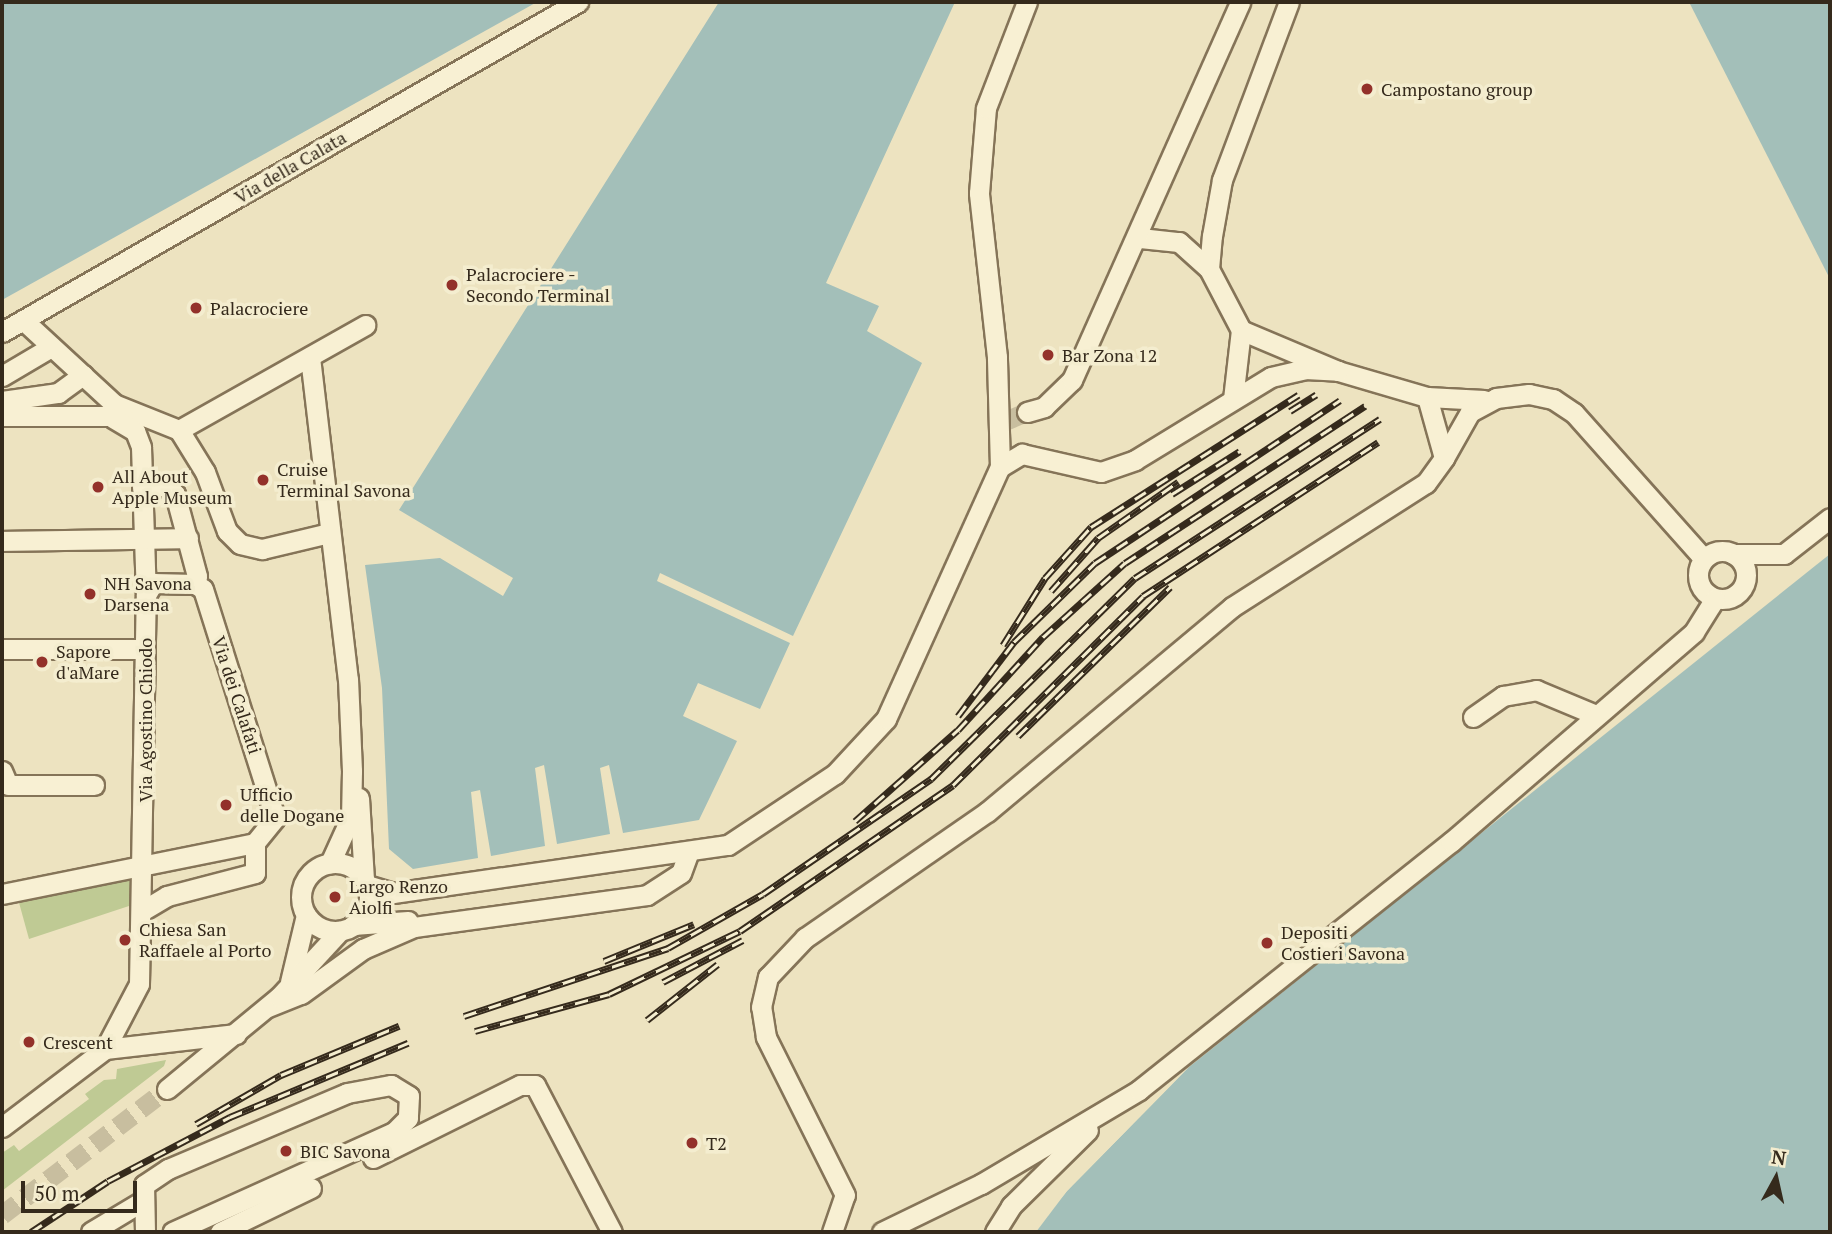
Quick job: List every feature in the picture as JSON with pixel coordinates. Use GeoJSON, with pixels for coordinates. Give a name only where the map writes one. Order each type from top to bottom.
{"type":"FeatureCollection","features":[{"type":"Feature","properties":{"kind":"street","name":"Via della Calata"},"geometry":{"type":"LineString","coordinates":[[2,332],[578,2]]}},
{"type":"Feature","properties":{"kind":"street"},"geometry":{"type":"LineString","coordinates":[[330,863],[350,866],[366,882],[393,893],[728,845],[835,774],[886,719],[1000,467],[1003,422],[979,193],[986,108],[1027,2]]}},
{"type":"Feature","properties":{"kind":"street"},"geometry":{"type":"LineString","coordinates":[[1027,412],[1044,407],[1072,380],[1140,237],[1240,2]]}},
{"type":"Feature","properties":{"kind":"street"},"geometry":{"type":"LineString","coordinates":[[1209,269],[1222,180],[1289,2]]}},
{"type":"Feature","properties":{"kind":"street"},"geometry":{"type":"LineString","coordinates":[[1140,237],[1179,242],[1209,269],[1241,330],[1233,400]]}},
{"type":"Feature","properties":{"kind":"street"},"geometry":{"type":"LineString","coordinates":[[23,320],[114,404],[180,430],[205,472],[227,531],[240,544],[262,549],[330,533]]}},
{"type":"Feature","properties":{"kind":"street"},"geometry":{"type":"LineString","coordinates":[[180,430],[365,325]]}},
{"type":"Feature","properties":{"kind":"street"},"geometry":{"type":"LineString","coordinates":[[1241,330],[1338,371],[1427,397],[1496,398],[1529,394],[1574,413],[1704,559]]}},
{"type":"Feature","properties":{"kind":"street"},"geometry":{"type":"LineString","coordinates":[[2,376],[51,347]]}},
{"type":"Feature","properties":{"kind":"street"},"geometry":{"type":"LineString","coordinates":[[167,1089],[268,1007],[367,908],[366,848],[352,771],[330,533],[310,357]]}},
{"type":"Feature","properties":{"kind":"street"},"geometry":{"type":"LineString","coordinates":[[1000,467],[1023,454],[1101,472],[1135,460],[1271,377],[1305,369],[1338,371]]}},
{"type":"Feature","properties":{"kind":"street"},"geometry":{"type":"LineString","coordinates":[[2,401],[58,393],[83,375]]}},
{"type":"Feature","properties":{"kind":"street"},"geometry":{"type":"LineString","coordinates":[[1427,397],[1444,458]]}},
{"type":"Feature","properties":{"kind":"street"},"geometry":{"type":"LineString","coordinates":[[831,1232],[845,1195],[766,1037],[761,1007],[768,977],[805,938],[987,812],[1233,607],[1426,483],[1444,458],[1470,412],[1496,398]]}},
{"type":"Feature","properties":{"kind":"street"},"geometry":{"type":"LineString","coordinates":[[2,416],[113,418],[142,413]]}},
{"type":"Feature","properties":{"kind":"street","name":"Via Agostino Chiodo"},"geometry":{"type":"LineString","coordinates":[[105,1049],[137,991],[145,909],[146,596],[142,487],[135,431],[113,418]]}},
{"type":"Feature","properties":{"kind":"street"},"geometry":{"type":"LineString","coordinates":[[142,487],[166,486],[175,494],[188,538],[195,584],[153,583],[146,596]]}},
{"type":"Feature","properties":{"kind":"street"},"geometry":{"type":"LineString","coordinates":[[1733,554],[1744,565],[1743,588],[1731,598],[1715,599],[1698,582],[1704,559],[1718,551],[1733,554],[1784,554],[1830,517]]}},
{"type":"Feature","properties":{"kind":"street"},"geometry":{"type":"LineString","coordinates":[[2,541],[188,538]]}},
{"type":"Feature","properties":{"kind":"street","name":"Via dei Calafati"},"geometry":{"type":"LineString","coordinates":[[195,584],[203,589],[275,818],[255,843]]}},
{"type":"Feature","properties":{"kind":"street"},"geometry":{"type":"LineString","coordinates":[[995,1232],[1011,1206],[1112,1106],[1451,842],[1694,632],[1715,599]]}},
{"type":"Feature","properties":{"kind":"street"},"geometry":{"type":"LineString","coordinates":[[2,649],[145,649]]}},
{"type":"Feature","properties":{"kind":"street"},"geometry":{"type":"LineString","coordinates":[[1473,717],[1503,696],[1536,690],[1596,715]]}},
{"type":"Feature","properties":{"kind":"street"},"geometry":{"type":"LineString","coordinates":[[2,771],[8,785],[94,785]]}},
{"type":"Feature","properties":{"kind":"street"},"geometry":{"type":"LineString","coordinates":[[288,986],[306,915],[304,882],[330,863],[351,817],[352,771]]}},
{"type":"Feature","properties":{"kind":"street"},"geometry":{"type":"LineString","coordinates":[[4,893],[144,861],[255,843],[255,873],[167,896],[145,909]]}},
{"type":"Feature","properties":{"kind":"street"},"geometry":{"type":"LineString","coordinates":[[306,915],[321,928],[347,928],[647,895],[681,873],[690,851]]}},
{"type":"Feature","properties":{"kind":"street"},"geometry":{"type":"LineString","coordinates":[[268,1007],[301,994],[381,940],[443,919]]}},
{"type":"Feature","properties":{"kind":"street"},"geometry":{"type":"LineString","coordinates":[[2,1127],[105,1049],[236,1034]]}},
{"type":"Feature","properties":{"kind":"street"},"geometry":{"type":"LineString","coordinates":[[145,1232],[141,1202],[144,1185],[168,1169],[347,1093],[391,1085],[409,1096],[408,1118],[394,1132],[173,1232]]}},
{"type":"Feature","properties":{"kind":"street"},"geometry":{"type":"LineString","coordinates":[[220,1232],[520,1085],[535,1085],[612,1232]]}},
{"type":"Feature","properties":{"kind":"street"},"geometry":{"type":"LineString","coordinates":[[882,1232],[981,1184],[1112,1106]]}},
{"type":"Feature","properties":{"kind":"street"},"geometry":{"type":"LineString","coordinates":[[90,1232],[141,1202]]}},
{"type":"Feature","properties":{"kind":"green space"},"geometry":{"type":"Polygon","coordinates":[[[134,877],[135,904],[29,939],[18,899],[134,877]]]}},
{"type":"Feature","properties":{"kind":"green space"},"geometry":{"type":"Polygon","coordinates":[[[166,1060],[164,1066],[2,1191],[2,1153],[14,1145],[19,1151],[89,1099],[85,1094],[104,1080],[116,1079],[117,1069],[166,1060]]]}},
{"type":"Feature","properties":{"kind":"water"},"geometry":{"type":"Polygon","coordinates":[[[2,2],[537,2],[2,300],[2,2]]]}},
{"type":"Feature","properties":{"kind":"water"},"geometry":{"type":"Polygon","coordinates":[[[719,2],[955,2],[826,283],[879,306],[867,331],[922,363],[793,636],[660,573],[657,581],[790,643],[760,709],[698,683],[683,716],[737,741],[699,820],[623,833],[609,765],[600,768],[610,834],[557,844],[544,765],[535,768],[545,846],[491,856],[480,790],[471,792],[478,858],[413,869],[389,849],[382,688],[365,565],[440,558],[503,596],[513,578],[399,510],[719,2]]]}},
{"type":"Feature","properties":{"kind":"water"},"geometry":{"type":"Polygon","coordinates":[[[1689,2],[1830,2],[1830,279],[1689,2]]]}},
{"type":"Feature","properties":{"kind":"water"},"geometry":{"type":"Polygon","coordinates":[[[1830,554],[1830,1232],[1036,1232],[1067,1191],[1189,1067],[1830,554]]]}},
{"type":"Feature","properties":{"kind":"pier"},"geometry":{"type":"Polygon","coordinates":[[[1189,1067],[1067,1191],[1033,1232],[1064,1189],[1189,1067]]]}},
{"type":"Feature","properties":{"kind":"tunnel"},"geometry":{"type":"LineString","coordinates":[[1003,422],[1027,412]]}},
{"type":"Feature","properties":{"kind":"tunnel"},"geometry":{"type":"LineString","coordinates":[[2,1215],[167,1089]]}},
{"type":"Feature","properties":{"kind":"railway"},"geometry":{"type":"LineString","coordinates":[[1003,645],[1045,578],[1091,527],[1298,395]]}},
{"type":"Feature","properties":{"kind":"railway"},"geometry":{"type":"LineString","coordinates":[[1290,411],[1316,395]]}},
{"type":"Feature","properties":{"kind":"railway"},"geometry":{"type":"LineString","coordinates":[[958,716],[1014,642],[1095,563],[1340,400]]}},
{"type":"Feature","properties":{"kind":"railway"},"geometry":{"type":"LineString","coordinates":[[855,821],[958,730],[1043,637],[1125,563],[1365,406]]}},
{"type":"Feature","properties":{"kind":"railway"},"geometry":{"type":"LineString","coordinates":[[464,1016],[668,948],[763,894],[931,779],[1135,578],[1380,419]]}},
{"type":"Feature","properties":{"kind":"railway"},"geometry":{"type":"LineString","coordinates":[[475,1031],[609,994],[740,931],[953,785],[1143,596],[1378,442]]}},
{"type":"Feature","properties":{"kind":"railway"},"geometry":{"type":"LineString","coordinates":[[1172,494],[1240,451]]}},
{"type":"Feature","properties":{"kind":"railway"},"geometry":{"type":"LineString","coordinates":[[1051,591],[1098,538],[1178,482]]}},
{"type":"Feature","properties":{"kind":"railway"},"geometry":{"type":"LineString","coordinates":[[1018,736],[1170,587]]}},
{"type":"Feature","properties":{"kind":"railway"},"geometry":{"type":"LineString","coordinates":[[604,961],[694,924]]}},
{"type":"Feature","properties":{"kind":"railway"},"geometry":{"type":"LineString","coordinates":[[663,982],[743,940]]}},
{"type":"Feature","properties":{"kind":"railway"},"geometry":{"type":"LineString","coordinates":[[647,1020],[718,964]]}},
{"type":"Feature","properties":{"kind":"railway"},"geometry":{"type":"LineString","coordinates":[[196,1124],[281,1075],[399,1026]]}},
{"type":"Feature","properties":{"kind":"railway"},"geometry":{"type":"LineString","coordinates":[[31,1232],[108,1181],[230,1117],[408,1043]]}},
{"type":"Feature","properties":{"kind":"place","name":"Campostano group"},"geometry":{"type":"Point","coordinates":[1367,89]}},
{"type":"Feature","properties":{"kind":"place","name":"Palacrociere - Secondo Terminal"},"geometry":{"type":"Point","coordinates":[452,285]}},
{"type":"Feature","properties":{"kind":"place","name":"Palacrociere"},"geometry":{"type":"Point","coordinates":[196,308]}},
{"type":"Feature","properties":{"kind":"place","name":"Bar Zona 12"},"geometry":{"type":"Point","coordinates":[1048,355]}},
{"type":"Feature","properties":{"kind":"place","name":"Cruise Terminal Savona"},"geometry":{"type":"Point","coordinates":[263,480]}},
{"type":"Feature","properties":{"kind":"place","name":"All About Apple Museum"},"geometry":{"type":"Point","coordinates":[98,487]}},
{"type":"Feature","properties":{"kind":"place","name":"NH Savona Darsena"},"geometry":{"type":"Point","coordinates":[90,594]}},
{"type":"Feature","properties":{"kind":"place","name":"Sapore d'aMare"},"geometry":{"type":"Point","coordinates":[42,662]}},
{"type":"Feature","properties":{"kind":"place","name":"Ufficio delle Dogane"},"geometry":{"type":"Point","coordinates":[226,805]}},
{"type":"Feature","properties":{"kind":"place","name":"Largo Renzo Aiolfi"},"geometry":{"type":"Point","coordinates":[335,897]}},
{"type":"Feature","properties":{"kind":"place","name":"Chiesa San Raffaele al Porto"},"geometry":{"type":"Point","coordinates":[125,940]}},
{"type":"Feature","properties":{"kind":"place","name":"Depositi Costieri Savona"},"geometry":{"type":"Point","coordinates":[1267,943]}},
{"type":"Feature","properties":{"kind":"place","name":"Crescent"},"geometry":{"type":"Point","coordinates":[29,1042]}},
{"type":"Feature","properties":{"kind":"place","name":"T2"},"geometry":{"type":"Point","coordinates":[692,1143]}},
{"type":"Feature","properties":{"kind":"place","name":"BIC Savona"},"geometry":{"type":"Point","coordinates":[286,1151]}}]}
